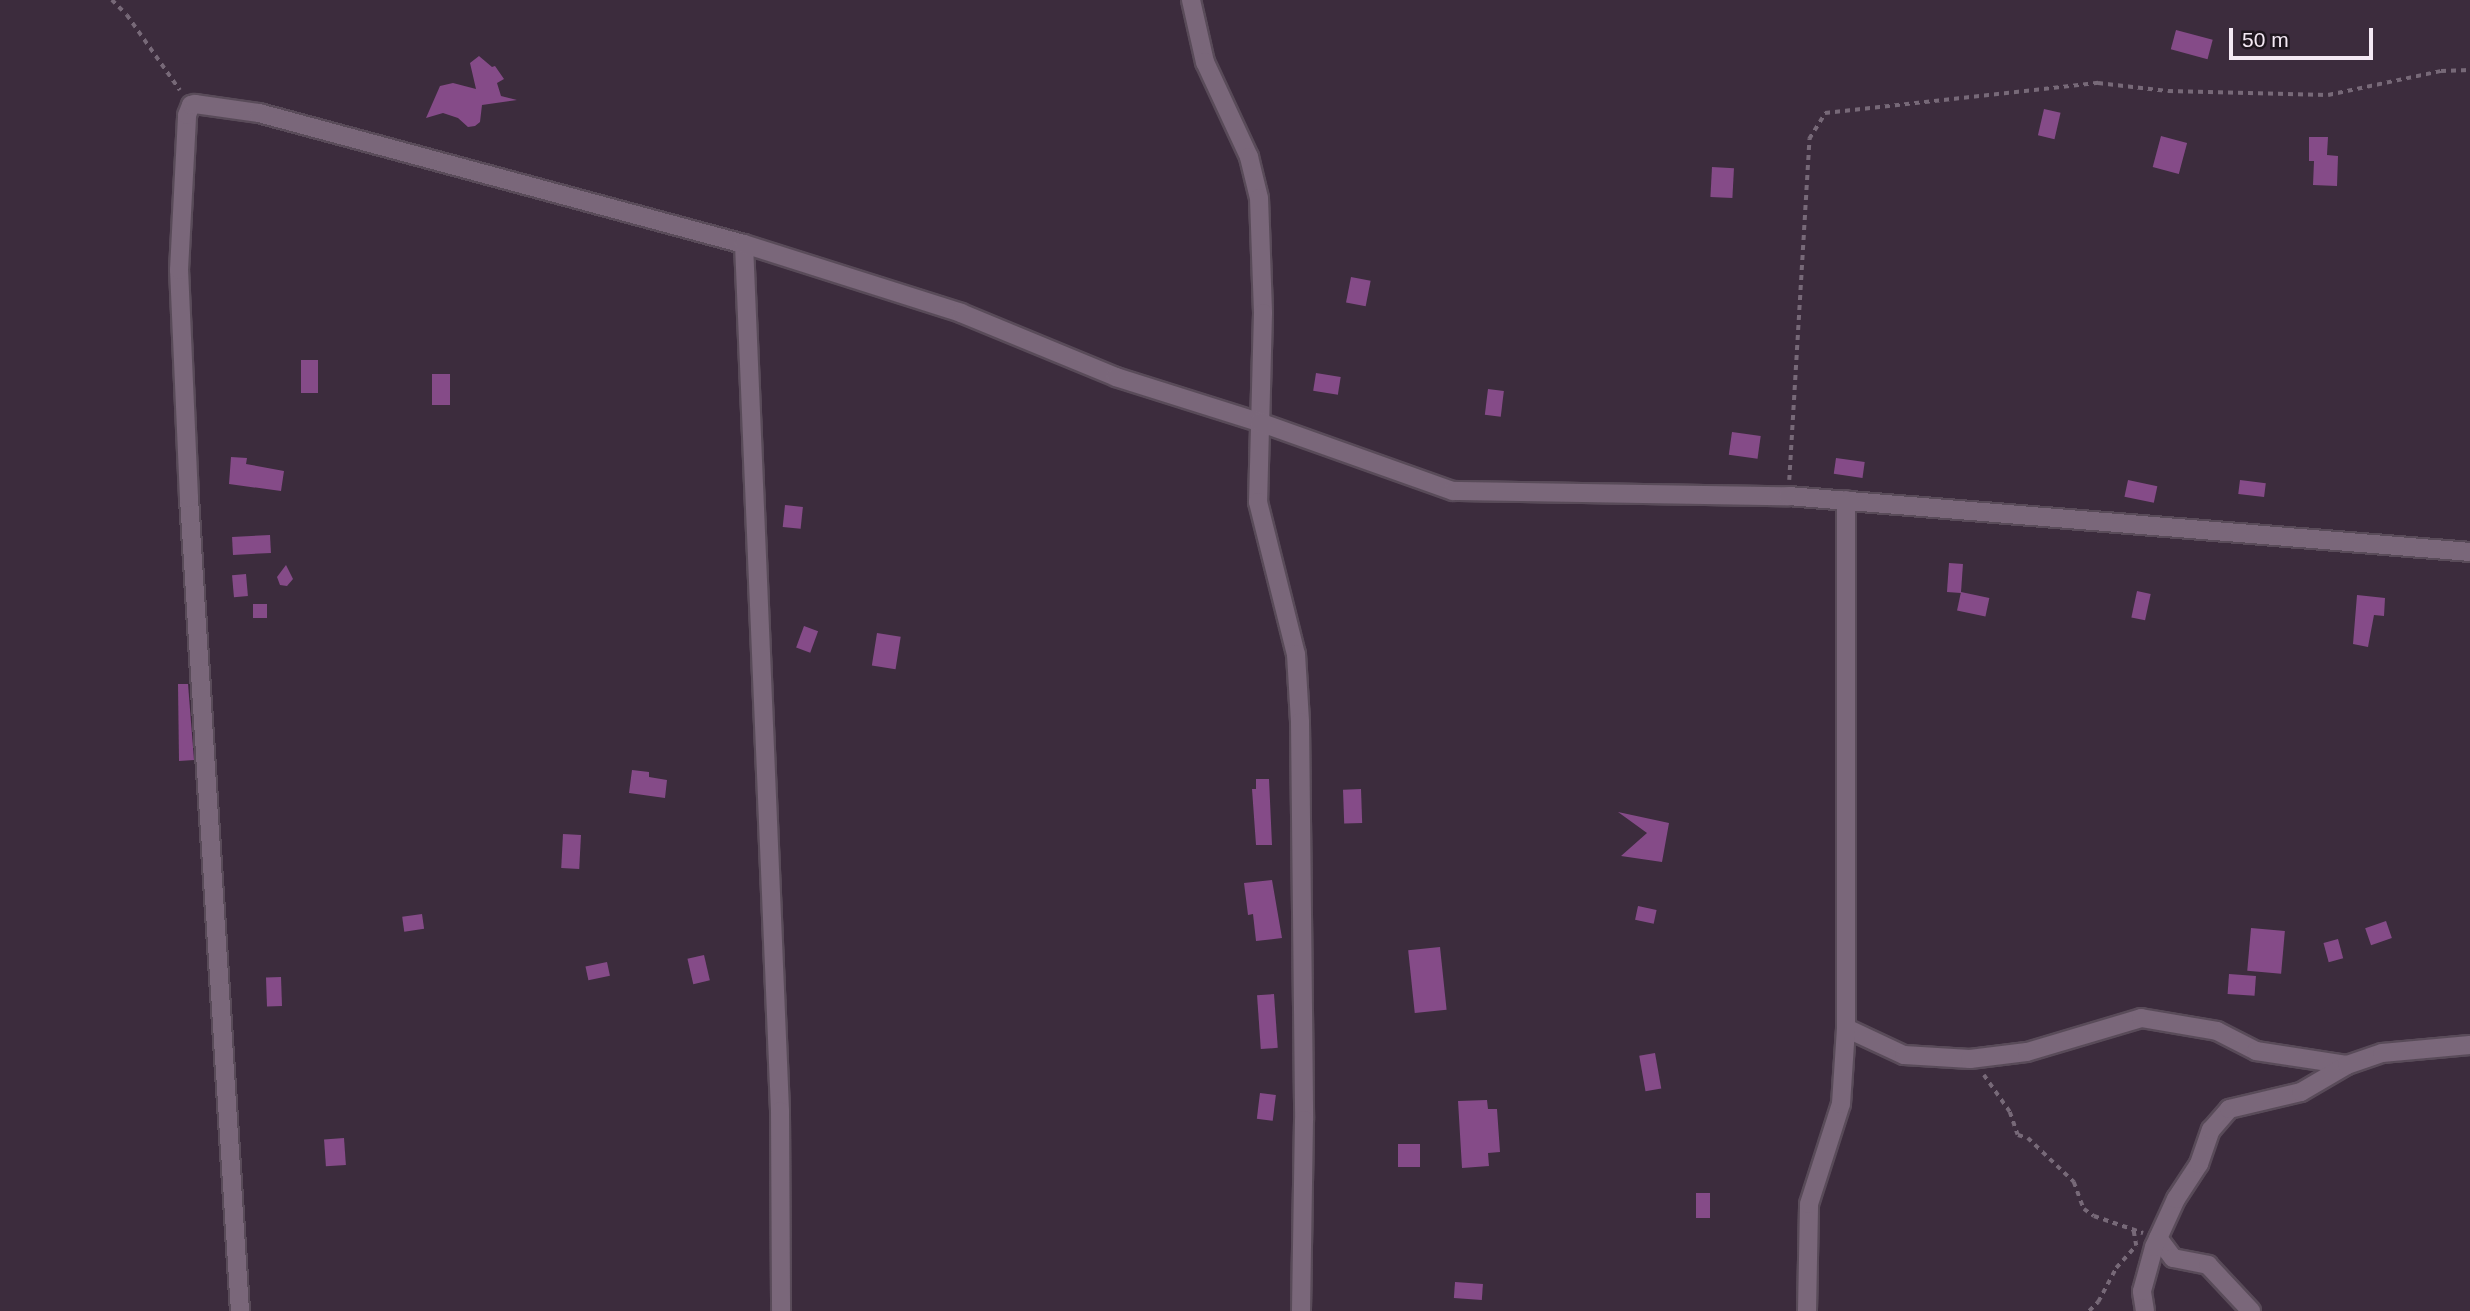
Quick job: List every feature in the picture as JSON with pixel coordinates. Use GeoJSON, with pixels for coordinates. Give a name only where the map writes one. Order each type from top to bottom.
{"type":"FeatureCollection","features":[{"type":"Feature","properties":{"kind":"street"},"geometry":{"type":"LineString","coordinates":[[1191,0],[1205,62],[1249,157],[1259,198],[1263,313],[1258,502],[1296,654],[1300,722],[1304,1121],[1301,1311]]}},
{"type":"Feature","properties":{"kind":"street"},"geometry":{"type":"LineString","coordinates":[[240,1311],[189,511],[179,270],[181,183],[187,115],[191,105],[212,104],[259,113],[744,244],[961,313],[1116,377],[1259,422],[1453,491],[1788,496],[2470,552]]}},
{"type":"Feature","properties":{"kind":"street"},"geometry":{"type":"LineString","coordinates":[[744,244],[780,1111],[781,1311]]}},
{"type":"Feature","properties":{"kind":"street"},"geometry":{"type":"LineString","coordinates":[[1807,1311],[1809,1204],[1841,1104],[1846,1028],[1846,500]]}},
{"type":"Feature","properties":{"kind":"street"},"geometry":{"type":"LineString","coordinates":[[1846,1028],[1904,1055],[1970,1059],[2027,1052],[2141,1018],[2217,1031],[2256,1051],[2347,1065]]}},
{"type":"Feature","properties":{"kind":"street"},"geometry":{"type":"LineString","coordinates":[[2144,1311],[2141,1291],[2158,1238],[2176,1199],[2199,1164],[2211,1130],[2229,1109],[2290,1092],[2301,1092],[2347,1065],[2382,1053],[2470,1045]]}},
{"type":"Feature","properties":{"kind":"street"},"geometry":{"type":"LineString","coordinates":[[2158,1238],[2173,1258],[2207,1265],[2252,1311]]}},
{"type":"Feature","properties":{"kind":"path"},"geometry":{"type":"LineString","coordinates":[[112,0],[127,15],[191,105]]}},
{"type":"Feature","properties":{"kind":"path"},"geometry":{"type":"LineString","coordinates":[[1788,496],[1809,139],[1825,113],[2098,83],[2168,91],[2328,95],[2441,71],[2470,69]]}},
{"type":"Feature","properties":{"kind":"path"},"geometry":{"type":"LineString","coordinates":[[1970,1059],[2010,1112],[2018,1135],[2028,1138],[2036,1149],[2074,1182],[2084,1209],[2094,1216],[2158,1238]]}},
{"type":"Feature","properties":{"kind":"path"},"geometry":{"type":"LineString","coordinates":[[2089,1311],[2098,1302],[2116,1268],[2136,1246],[2133,1229]]}},
{"type":"Feature","properties":{"kind":"building"},"geometry":{"type":"Polygon","coordinates":[[[2176,30],[2213,40],[2208,59],[2171,49],[2176,30]]]}},
{"type":"Feature","properties":{"kind":"building"},"geometry":{"type":"Polygon","coordinates":[[[479,56],[492,67],[495,66],[504,79],[497,83],[501,96],[517,100],[482,105],[480,122],[475,126],[468,127],[458,118],[443,113],[426,118],[440,86],[453,83],[476,89],[470,63],[479,56]]]}},
{"type":"Feature","properties":{"kind":"building"},"geometry":{"type":"Polygon","coordinates":[[[2044,109],[2061,113],[2054,139],[2038,135],[2044,109]]]}},
{"type":"Feature","properties":{"kind":"building"},"geometry":{"type":"Polygon","coordinates":[[[2161,136],[2187,143],[2179,174],[2153,167],[2161,136]]]}},
{"type":"Feature","properties":{"kind":"building"},"geometry":{"type":"Polygon","coordinates":[[[2309,137],[2328,137],[2327,155],[2338,156],[2337,186],[2313,185],[2314,161],[2309,161],[2309,137]]]}},
{"type":"Feature","properties":{"kind":"building"},"geometry":{"type":"Polygon","coordinates":[[[1712,167],[1734,168],[1732,198],[1710,197],[1712,167]]]}},
{"type":"Feature","properties":{"kind":"building"},"geometry":{"type":"Polygon","coordinates":[[[1351,277],[1371,281],[1366,306],[1346,303],[1351,277]]]}},
{"type":"Feature","properties":{"kind":"building"},"geometry":{"type":"Polygon","coordinates":[[[301,360],[318,360],[318,393],[301,393],[301,360]]]}},
{"type":"Feature","properties":{"kind":"building"},"geometry":{"type":"Polygon","coordinates":[[[1316,373],[1341,377],[1338,395],[1313,391],[1316,373]]]}},
{"type":"Feature","properties":{"kind":"building"},"geometry":{"type":"Polygon","coordinates":[[[432,374],[450,374],[450,405],[432,405],[432,374]]]}},
{"type":"Feature","properties":{"kind":"building"},"geometry":{"type":"Polygon","coordinates":[[[1488,389],[1504,391],[1501,417],[1485,415],[1488,389]]]}},
{"type":"Feature","properties":{"kind":"building"},"geometry":{"type":"Polygon","coordinates":[[[1732,432],[1761,436],[1758,459],[1729,455],[1732,432]]]}},
{"type":"Feature","properties":{"kind":"building"},"geometry":{"type":"Polygon","coordinates":[[[231,457],[247,458],[246,464],[284,471],[281,491],[229,484],[231,457]]]}},
{"type":"Feature","properties":{"kind":"building"},"geometry":{"type":"Polygon","coordinates":[[[1836,458],[1865,462],[1862,478],[1834,474],[1836,458]]]}},
{"type":"Feature","properties":{"kind":"building"},"geometry":{"type":"Polygon","coordinates":[[[2128,480],[2157,486],[2154,503],[2124,497],[2128,480]]]}},
{"type":"Feature","properties":{"kind":"building"},"geometry":{"type":"Polygon","coordinates":[[[2240,480],[2266,483],[2264,497],[2238,494],[2240,480]]]}},
{"type":"Feature","properties":{"kind":"building"},"geometry":{"type":"Polygon","coordinates":[[[785,505],[803,507],[801,529],[783,527],[785,505]]]}},
{"type":"Feature","properties":{"kind":"building"},"geometry":{"type":"Polygon","coordinates":[[[270,535],[271,553],[233,555],[232,537],[270,535]]]}},
{"type":"Feature","properties":{"kind":"building"},"geometry":{"type":"Polygon","coordinates":[[[1949,563],[1963,564],[1961,593],[1947,592],[1949,563]]]}},
{"type":"Feature","properties":{"kind":"building"},"geometry":{"type":"Polygon","coordinates":[[[286,565],[293,579],[287,586],[280,585],[277,577],[286,565]]]}},
{"type":"Feature","properties":{"kind":"building"},"geometry":{"type":"Polygon","coordinates":[[[246,574],[248,596],[234,597],[232,575],[246,574]]]}},
{"type":"Feature","properties":{"kind":"building"},"geometry":{"type":"Polygon","coordinates":[[[2137,591],[2151,594],[2145,620],[2131,617],[2137,591]]]}},
{"type":"Feature","properties":{"kind":"building"},"geometry":{"type":"Polygon","coordinates":[[[1961,592],[1989,598],[1985,617],[1957,611],[1961,592]]]}},
{"type":"Feature","properties":{"kind":"building"},"geometry":{"type":"Polygon","coordinates":[[[2357,595],[2385,598],[2384,616],[2374,615],[2368,647],[2353,644],[2357,595]]]}},
{"type":"Feature","properties":{"kind":"building"},"geometry":{"type":"Polygon","coordinates":[[[253,604],[267,604],[267,618],[253,618],[253,604]]]}},
{"type":"Feature","properties":{"kind":"building"},"geometry":{"type":"Polygon","coordinates":[[[804,626],[818,631],[810,653],[796,648],[804,626]]]}},
{"type":"Feature","properties":{"kind":"building"},"geometry":{"type":"Polygon","coordinates":[[[877,633],[901,637],[896,669],[872,666],[877,633]]]}},
{"type":"Feature","properties":{"kind":"building"},"geometry":{"type":"Polygon","coordinates":[[[178,684],[188,684],[194,760],[179,761],[178,684]]]}},
{"type":"Feature","properties":{"kind":"building"},"geometry":{"type":"Polygon","coordinates":[[[632,770],[649,772],[649,777],[667,780],[665,798],[629,793],[632,770]]]}},
{"type":"Feature","properties":{"kind":"building"},"geometry":{"type":"Polygon","coordinates":[[[1256,779],[1269,779],[1272,845],[1256,845],[1252,789],[1256,789],[1256,779]]]}},
{"type":"Feature","properties":{"kind":"building"},"geometry":{"type":"Polygon","coordinates":[[[1361,789],[1362,823],[1344,824],[1343,790],[1361,789]]]}},
{"type":"Feature","properties":{"kind":"building"},"geometry":{"type":"Polygon","coordinates":[[[1618,812],[1669,823],[1662,862],[1621,856],[1647,833],[1618,812]]]}},
{"type":"Feature","properties":{"kind":"building"},"geometry":{"type":"Polygon","coordinates":[[[563,834],[581,835],[579,869],[561,868],[563,834]]]}},
{"type":"Feature","properties":{"kind":"building"},"geometry":{"type":"Polygon","coordinates":[[[1272,880],[1282,938],[1256,941],[1253,914],[1248,915],[1244,883],[1272,880]]]}},
{"type":"Feature","properties":{"kind":"building"},"geometry":{"type":"Polygon","coordinates":[[[1638,906],[1657,910],[1654,924],[1635,920],[1638,906]]]}},
{"type":"Feature","properties":{"kind":"building"},"geometry":{"type":"Polygon","coordinates":[[[422,914],[424,929],[404,932],[402,917],[422,914]]]}},
{"type":"Feature","properties":{"kind":"building"},"geometry":{"type":"Polygon","coordinates":[[[2386,921],[2392,938],[2371,945],[2365,928],[2386,921]]]}},
{"type":"Feature","properties":{"kind":"building"},"geometry":{"type":"Polygon","coordinates":[[[2251,928],[2285,931],[2281,974],[2247,971],[2251,928]]]}},
{"type":"Feature","properties":{"kind":"building"},"geometry":{"type":"Polygon","coordinates":[[[2338,939],[2343,958],[2329,962],[2324,943],[2338,939]]]}},
{"type":"Feature","properties":{"kind":"building"},"geometry":{"type":"Polygon","coordinates":[[[1440,947],[1447,1010],[1415,1013],[1408,950],[1440,947]]]}},
{"type":"Feature","properties":{"kind":"building"},"geometry":{"type":"Polygon","coordinates":[[[704,955],[710,980],[693,984],[687,959],[704,955]]]}},
{"type":"Feature","properties":{"kind":"building"},"geometry":{"type":"Polygon","coordinates":[[[607,962],[610,976],[588,980],[585,967],[607,962]]]}},
{"type":"Feature","properties":{"kind":"building"},"geometry":{"type":"Polygon","coordinates":[[[2229,974],[2256,976],[2255,996],[2228,994],[2229,974]]]}},
{"type":"Feature","properties":{"kind":"building"},"geometry":{"type":"Polygon","coordinates":[[[281,977],[282,1006],[267,1007],[266,978],[281,977]]]}},
{"type":"Feature","properties":{"kind":"building"},"geometry":{"type":"Polygon","coordinates":[[[1274,994],[1278,1048],[1261,1049],[1257,995],[1274,994]]]}},
{"type":"Feature","properties":{"kind":"building"},"geometry":{"type":"Polygon","coordinates":[[[1655,1053],[1661,1088],[1645,1091],[1639,1056],[1655,1053]]]}},
{"type":"Feature","properties":{"kind":"building"},"geometry":{"type":"Polygon","coordinates":[[[1260,1093],[1276,1095],[1273,1121],[1257,1119],[1260,1093]]]}},
{"type":"Feature","properties":{"kind":"building"},"geometry":{"type":"Polygon","coordinates":[[[1487,1100],[1488,1109],[1497,1109],[1500,1152],[1488,1153],[1489,1166],[1462,1168],[1458,1101],[1487,1100]]]}},
{"type":"Feature","properties":{"kind":"building"},"geometry":{"type":"Polygon","coordinates":[[[344,1138],[346,1165],[326,1166],[324,1139],[344,1138]]]}},
{"type":"Feature","properties":{"kind":"building"},"geometry":{"type":"Polygon","coordinates":[[[1398,1144],[1420,1144],[1420,1167],[1398,1167],[1398,1144]]]}},
{"type":"Feature","properties":{"kind":"building"},"geometry":{"type":"Polygon","coordinates":[[[1696,1193],[1710,1193],[1710,1218],[1696,1218],[1696,1193]]]}},
{"type":"Feature","properties":{"kind":"building"},"geometry":{"type":"Polygon","coordinates":[[[1455,1282],[1483,1284],[1482,1300],[1454,1298],[1455,1282]]]}}]}
